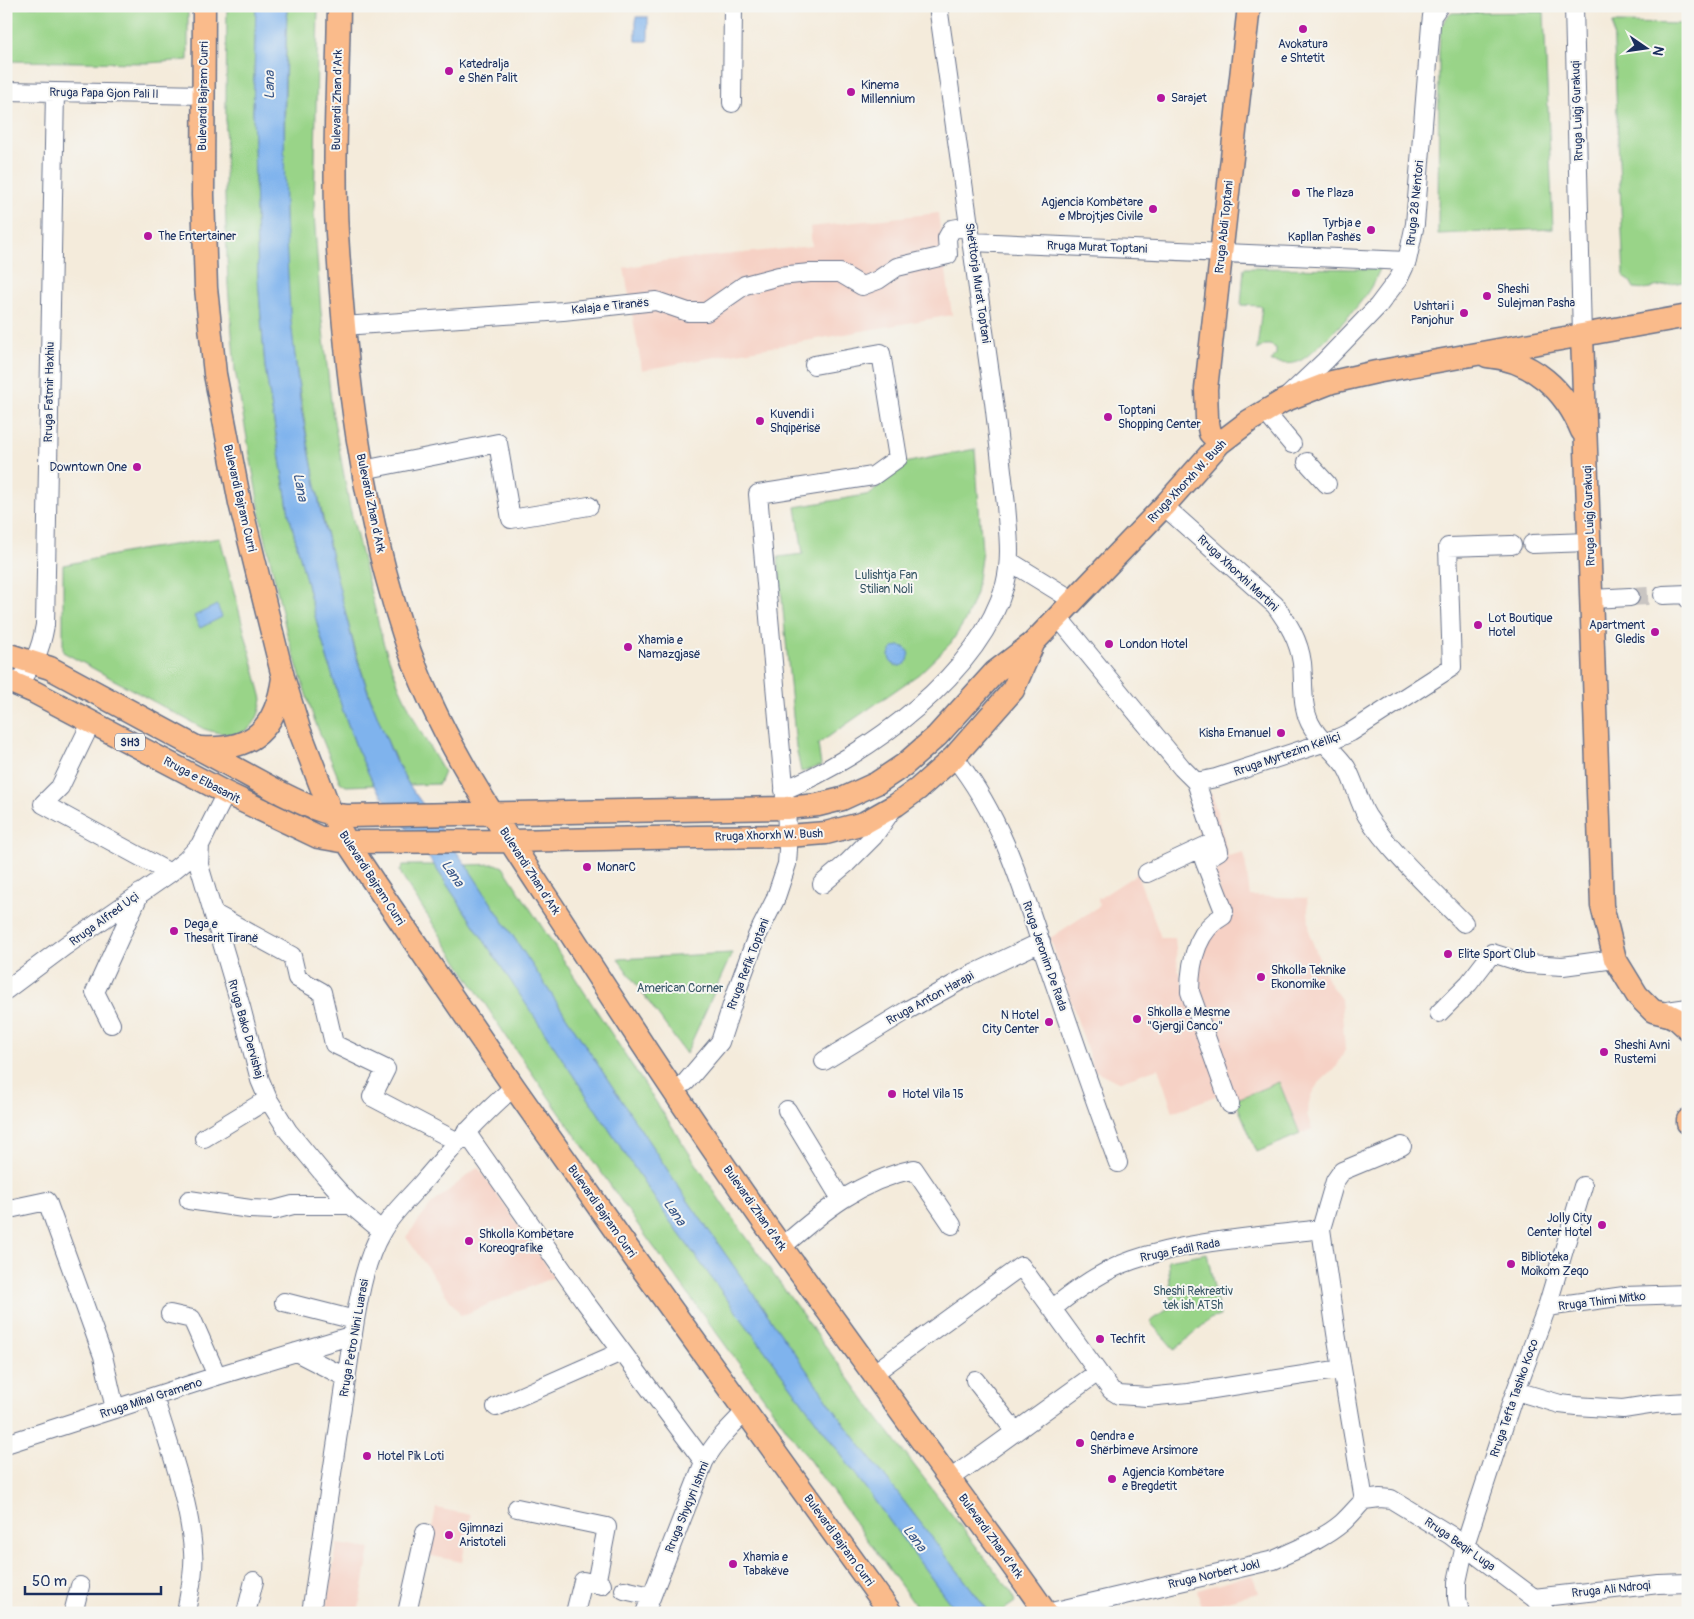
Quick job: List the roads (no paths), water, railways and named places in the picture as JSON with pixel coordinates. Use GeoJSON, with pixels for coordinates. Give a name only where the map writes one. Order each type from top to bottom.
{"type":"FeatureCollection","features":[{"type":"Feature","properties":{"kind":"main road","name":"Bulevardi Bajram Curri"},"geometry":{"type":"LineString","coordinates":[[204,6],[202,195],[206,288],[215,374],[240,503],[283,677],[305,747],[332,815],[347,842],[514,1087],[630,1252],[891,1613]]}},
{"type":"Feature","properties":{"kind":"main road","name":"Bulevardi Zhan d'Ark"},"geometry":{"type":"LineString","coordinates":[[339,6],[336,169],[337,232],[343,326],[352,408],[363,470],[394,604],[424,690],[449,739],[492,813],[629,1024],[782,1247],[1047,1613]]}},
{"type":"Feature","properties":{"kind":"main road","name":"Rruga Abdi Toptani"},"geometry":{"type":"LineString","coordinates":[[1220,443],[1210,433],[1207,418],[1206,389],[1248,6]]}},
{"type":"Feature","properties":{"kind":"main road","name":"Rruga Xhorxh W. Bush"},"geometry":{"type":"LineString","coordinates":[[492,813],[785,799],[818,805],[842,799],[877,783],[911,760],[937,736],[995,672],[1033,644],[1164,506],[1220,443],[1249,421],[1274,406],[1332,382],[1472,354],[1688,316]]}},
{"type":"Feature","properties":{"kind":"main road","name":"Rruga Luigj Gurakuqi"},"geometry":{"type":"LineString","coordinates":[[1582,336],[1602,906],[1615,959],[1637,995],[1656,1011]]}},
{"type":"Feature","properties":{"kind":"main road"},"geometry":{"type":"LineString","coordinates":[[1472,354],[1510,360],[1543,377],[1558,391],[1575,413],[1586,439]]}},
{"type":"Feature","properties":{"kind":"main road","name":"Rruga Xhorxh W. Bush"},"geometry":{"type":"LineString","coordinates":[[511,841],[696,836],[788,836],[844,830],[864,824],[896,805],[927,782],[954,757],[1013,690],[1033,644]]}},
{"type":"Feature","properties":{"kind":"main road","name":"SH3"},"geometry":{"type":"LineString","coordinates":[[6,654],[50,668],[287,796],[309,807],[332,815],[492,813]]}},
{"type":"Feature","properties":{"kind":"main road"},"geometry":{"type":"LineString","coordinates":[[199,748],[231,747],[245,742],[258,734],[269,722],[276,709],[280,698],[283,677]]}},
{"type":"Feature","properties":{"kind":"main road","name":"Rruga e Elbasanit"},"geometry":{"type":"LineString","coordinates":[[12,683],[318,838],[347,842]]}},
{"type":"Feature","properties":{"kind":"main road","name":"SH3"},"geometry":{"type":"LineString","coordinates":[[347,842],[511,841]]}},
{"type":"Feature","properties":{"kind":"main road"},"geometry":{"type":"LineString","coordinates":[[1656,1011],[1677,1019],[1688,1029]]}},
{"type":"Feature","properties":{"kind":"street"},"geometry":{"type":"LineString","coordinates":[[732,103],[733,6]]}},
{"type":"Feature","properties":{"kind":"street","name":"Shëtitorja Murat Toptani"},"geometry":{"type":"LineString","coordinates":[[785,799],[804,782],[865,747],[913,711],[940,686],[985,631],[998,605],[1005,584],[1010,542],[1000,450],[938,6]]}},
{"type":"Feature","properties":{"kind":"street","name":"Rruga Luigj Gurakuqi"},"geometry":{"type":"LineString","coordinates":[[1574,6],[1582,336]]}},
{"type":"Feature","properties":{"kind":"street","name":"Rruga 28 Nëntori"},"geometry":{"type":"LineString","coordinates":[[1274,406],[1330,355],[1378,306],[1399,278],[1407,261],[1415,224],[1435,10]]}},
{"type":"Feature","properties":{"kind":"street","name":"Rruga Papa Gjon Pali II"},"geometry":{"type":"LineString","coordinates":[[6,91],[203,96]]}},
{"type":"Feature","properties":{"kind":"street","name":"Rruga Fatmir Haxhiu"},"geometry":{"type":"LineString","coordinates":[[12,683],[34,662],[42,646],[45,625],[55,92]]}},
{"type":"Feature","properties":{"kind":"street","name":"Kalaja e Tiranës"},"geometry":{"type":"LineString","coordinates":[[343,326],[563,311],[656,301],[688,312],[706,312],[745,285],[779,276],[840,273],[862,286],[878,280],[896,267],[948,255],[947,238],[952,229],[971,234]]}},
{"type":"Feature","properties":{"kind":"street","name":"Rruga Murat Toptani"},"geometry":{"type":"LineString","coordinates":[[971,234],[1013,244],[1407,261]]}},
{"type":"Feature","properties":{"kind":"street","name":"Rruga Refik Toptani"},"geometry":{"type":"LineString","coordinates":[[686,1082],[720,1042],[757,936],[775,900],[787,864],[788,836],[758,494],[873,476],[898,458],[881,353],[814,365]]}},
{"type":"Feature","properties":{"kind":"street"},"geometry":{"type":"LineString","coordinates":[[1274,406],[1292,444]]}},
{"type":"Feature","properties":{"kind":"street"},"geometry":{"type":"LineString","coordinates":[[363,470],[498,443],[511,519],[589,506]]}},
{"type":"Feature","properties":{"kind":"street"},"geometry":{"type":"LineString","coordinates":[[1306,462],[1327,484]]}},
{"type":"Feature","properties":{"kind":"street","name":"Rruga Xhorxhi Martini"},"geometry":{"type":"LineString","coordinates":[[1164,506],[1275,605],[1288,622],[1297,641],[1302,662],[1305,709],[1315,733],[1326,743],[1346,768],[1366,814],[1384,840],[1464,923]]}},
{"type":"Feature","properties":{"kind":"street"},"geometry":{"type":"LineString","coordinates":[[1532,544],[1589,542]]}},
{"type":"Feature","properties":{"kind":"street","name":"Rruga Myrtezim Këlliçi"},"geometry":{"type":"LineString","coordinates":[[1196,782],[1216,778],[1326,743],[1351,732],[1452,667],[1448,548],[1512,545]]}},
{"type":"Feature","properties":{"kind":"street"},"geometry":{"type":"LineString","coordinates":[[1009,561],[1074,601]]}},
{"type":"Feature","properties":{"kind":"street"},"geometry":{"type":"LineString","coordinates":[[1663,595],[1688,594],[1688,599]]}},
{"type":"Feature","properties":{"kind":"street"},"geometry":{"type":"LineString","coordinates":[[1592,599],[1630,597]]}},
{"type":"Feature","properties":{"kind":"street"},"geometry":{"type":"LineString","coordinates":[[1058,617],[1182,768],[1196,782],[1219,852],[1204,860],[1224,911],[1223,916],[1213,921],[1197,945],[1190,973],[1190,992],[1230,1104]]}},
{"type":"Feature","properties":{"kind":"street"},"geometry":{"type":"LineString","coordinates":[[91,723],[60,786],[44,804],[170,873]]}},
{"type":"Feature","properties":{"kind":"street","name":"Rruga Jeronim De Rada"},"geometry":{"type":"LineString","coordinates":[[954,757],[969,776],[993,815],[1014,863],[1089,1085],[1118,1163]]}},
{"type":"Feature","properties":{"kind":"street","name":"Rruga Bako Dervishaj"},"geometry":{"type":"LineString","coordinates":[[226,793],[200,844],[198,858],[200,872],[243,1015],[260,1080],[268,1100],[288,1131],[351,1205],[382,1231]]}},
{"type":"Feature","properties":{"kind":"street"},"geometry":{"type":"LineString","coordinates":[[822,884],[873,837],[896,805]]}},
{"type":"Feature","properties":{"kind":"street"},"geometry":{"type":"LineString","coordinates":[[1148,873],[1216,841]]}},
{"type":"Feature","properties":{"kind":"street","name":"Rruga Alfred Uçi"},"geometry":{"type":"LineString","coordinates":[[6,990],[170,873],[186,860],[200,844]]}},
{"type":"Feature","properties":{"kind":"street"},"geometry":{"type":"LineString","coordinates":[[111,1024],[94,992],[140,893]]}},
{"type":"Feature","properties":{"kind":"street"},"geometry":{"type":"LineString","coordinates":[[213,913],[292,956],[297,978],[322,992],[334,1044],[386,1069],[372,1097],[462,1137],[704,1462]]}},
{"type":"Feature","properties":{"kind":"street","name":"Rruga Anton Harapi"},"geometry":{"type":"LineString","coordinates":[[824,1061],[937,993],[1041,942]]}},
{"type":"Feature","properties":{"kind":"street"},"geometry":{"type":"LineString","coordinates":[[1439,1013],[1469,983],[1492,953],[1527,964],[1563,966],[1615,959]]}},
{"type":"Feature","properties":{"kind":"street"},"geometry":{"type":"LineString","coordinates":[[1656,1011],[1688,1008]]}},
{"type":"Feature","properties":{"kind":"street","name":"Rruga Petro Nini Luarasi"},"geometry":{"type":"LineString","coordinates":[[311,1613],[354,1328],[369,1260],[382,1231],[392,1216],[462,1137],[514,1087]]}},
{"type":"Feature","properties":{"kind":"street"},"geometry":{"type":"LineString","coordinates":[[204,1138],[268,1100]]}},
{"type":"Feature","properties":{"kind":"street"},"geometry":{"type":"LineString","coordinates":[[787,1110],[841,1199]]}},
{"type":"Feature","properties":{"kind":"street"},"geometry":{"type":"LineString","coordinates":[[1364,1500],[1342,1369],[1322,1229],[1335,1181],[1342,1170],[1402,1146]]}},
{"type":"Feature","properties":{"kind":"street"},"geometry":{"type":"LineString","coordinates":[[782,1247],[841,1199],[879,1180],[914,1169],[952,1225]]}},
{"type":"Feature","properties":{"kind":"street","name":"Rruga Tefta Tashko Koço"},"geometry":{"type":"LineString","coordinates":[[1460,1613],[1456,1582],[1465,1545],[1546,1307],[1583,1186]]}},
{"type":"Feature","properties":{"kind":"street"},"geometry":{"type":"LineString","coordinates":[[189,1200],[250,1209],[274,1210],[293,1205],[351,1205]]}},
{"type":"Feature","properties":{"kind":"street"},"geometry":{"type":"LineString","coordinates":[[6,1208],[47,1201],[103,1356],[115,1409]]}},
{"type":"Feature","properties":{"kind":"street","name":"Rruga Fadil Rada"},"geometry":{"type":"LineString","coordinates":[[1052,1309],[1075,1290],[1104,1273],[1132,1260],[1215,1242],[1322,1229]]}},
{"type":"Feature","properties":{"kind":"street"},"geometry":{"type":"LineString","coordinates":[[874,1373],[1021,1266],[1111,1390],[1119,1395],[1147,1397],[1188,1393],[1342,1369]]}},
{"type":"Feature","properties":{"kind":"street","name":"Rruga Thimi Mitko"},"geometry":{"type":"LineString","coordinates":[[1546,1307],[1624,1296],[1688,1294]]}},
{"type":"Feature","properties":{"kind":"street"},"geometry":{"type":"LineString","coordinates":[[284,1302],[354,1328]]}},
{"type":"Feature","properties":{"kind":"street"},"geometry":{"type":"LineString","coordinates":[[170,1314],[192,1319],[218,1376]]}},
{"type":"Feature","properties":{"kind":"street","name":"Rruga Mihal Grameno"},"geometry":{"type":"LineString","coordinates":[[6,1444],[296,1352],[354,1328]]}},
{"type":"Feature","properties":{"kind":"street"},"geometry":{"type":"LineString","coordinates":[[296,1352],[346,1378]]}},
{"type":"Feature","properties":{"kind":"street"},"geometry":{"type":"LineString","coordinates":[[496,1408],[621,1352]]}},
{"type":"Feature","properties":{"kind":"street"},"geometry":{"type":"LineString","coordinates":[[950,1480],[1098,1372]]}},
{"type":"Feature","properties":{"kind":"street"},"geometry":{"type":"LineString","coordinates":[[975,1380],[1015,1431]]}},
{"type":"Feature","properties":{"kind":"street"},"geometry":{"type":"LineString","coordinates":[[1516,1391],[1560,1404],[1584,1407],[1623,1409],[1655,1404],[1688,1402]]}},
{"type":"Feature","properties":{"kind":"street"},"geometry":{"type":"LineString","coordinates":[[154,1397],[184,1499],[192,1544],[193,1570],[186,1613]]}},
{"type":"Feature","properties":{"kind":"street","name":"Rruga Shyqyri Ishmi"},"geometry":{"type":"LineString","coordinates":[[645,1613],[704,1462],[712,1447],[721,1436],[746,1411]]}},
{"type":"Feature","properties":{"kind":"street","name":"Rruga Beqir Luga"},"geometry":{"type":"LineString","coordinates":[[1364,1500],[1391,1499],[1450,1534],[1534,1598],[1546,1613]]}},
{"type":"Feature","properties":{"kind":"street","name":"Rruga Norbert Jokl"},"geometry":{"type":"LineString","coordinates":[[1047,1613],[1274,1560],[1302,1548],[1321,1537],[1342,1522],[1364,1500]]}},
{"type":"Feature","properties":{"kind":"street"},"geometry":{"type":"LineString","coordinates":[[517,1508],[607,1526],[599,1584],[583,1580],[575,1613]]}},
{"type":"Feature","properties":{"kind":"street"},"geometry":{"type":"LineString","coordinates":[[407,1613],[425,1533]]}},
{"type":"Feature","properties":{"kind":"street"},"geometry":{"type":"LineString","coordinates":[[246,1613],[254,1581]]}},
{"type":"Feature","properties":{"kind":"street","name":"Rruga Ali Ndroqi"},"geometry":{"type":"LineString","coordinates":[[1534,1598],[1659,1584],[1688,1583]]}},
{"type":"Feature","properties":{"kind":"street"},"geometry":{"type":"LineString","coordinates":[[73,1613],[80,1586]]}},
{"type":"Feature","properties":{"kind":"street"},"geometry":{"type":"LineString","coordinates":[[624,1590],[651,1596]]}},
{"type":"Feature","properties":{"kind":"water","name":"Lana"},"geometry":{"type":"Polygon","coordinates":[[[256,6],[287,6],[284,112],[285,218],[290,313],[301,408],[322,517],[355,652],[369,695],[394,758],[409,785],[466,865],[686,1198],[845,1425],[990,1613],[957,1613],[667,1217],[434,865],[374,785],[357,749],[342,708],[318,627],[289,514],[265,367],[258,279],[253,111],[256,6]]]}},
{"type":"Feature","properties":{"kind":"water"},"geometry":{"type":"Polygon","coordinates":[[[636,17],[648,17],[648,41],[636,41],[636,17]]]}},
{"type":"Feature","properties":{"kind":"water"},"geometry":{"type":"Polygon","coordinates":[[[217,605],[222,617],[200,628],[194,616],[217,605]]]}},
{"type":"Feature","properties":{"kind":"water"},"geometry":{"type":"Polygon","coordinates":[[[895,646],[903,646],[909,652],[909,660],[903,666],[895,666],[889,660],[889,652],[895,646]]]}},
{"type":"Feature","properties":{"kind":"tunnel"},"geometry":{"type":"LineString","coordinates":[[1630,597],[1663,595]]}},
{"type":"Feature","properties":{"kind":"place","name":"Avokatura e Shtetit"},"geometry":{"type":"Point","coordinates":[1303,29]}},
{"type":"Feature","properties":{"kind":"place","name":"Katedralja e Shën Palit"},"geometry":{"type":"Point","coordinates":[449,71]}},
{"type":"Feature","properties":{"kind":"place","name":"Kinema Millennium"},"geometry":{"type":"Point","coordinates":[851,92]}},
{"type":"Feature","properties":{"kind":"place","name":"Sarajet"},"geometry":{"type":"Point","coordinates":[1161,98]}},
{"type":"Feature","properties":{"kind":"place","name":"The Plaza"},"geometry":{"type":"Point","coordinates":[1296,193]}},
{"type":"Feature","properties":{"kind":"place","name":"Agjencia Kombëtare e Mbrojtjes Civile"},"geometry":{"type":"Point","coordinates":[1153,209]}},
{"type":"Feature","properties":{"kind":"place","name":"Tyrbja e Kapllan Pashës"},"geometry":{"type":"Point","coordinates":[1371,230]}},
{"type":"Feature","properties":{"kind":"place","name":"The Entertainer"},"geometry":{"type":"Point","coordinates":[148,236]}},
{"type":"Feature","properties":{"kind":"place","name":"Sheshi Sulejman Pasha"},"geometry":{"type":"Point","coordinates":[1487,296]}},
{"type":"Feature","properties":{"kind":"place","name":"Ushtari i Panjohur"},"geometry":{"type":"Point","coordinates":[1464,313]}},
{"type":"Feature","properties":{"kind":"place","name":"Toptani Shopping Center"},"geometry":{"type":"Point","coordinates":[1108,417]}},
{"type":"Feature","properties":{"kind":"place","name":"Kuvendi i Shqipërisë"},"geometry":{"type":"Point","coordinates":[760,421]}},
{"type":"Feature","properties":{"kind":"place","name":"Downtown One"},"geometry":{"type":"Point","coordinates":[137,467]}},
{"type":"Feature","properties":{"kind":"place","name":"Lot Boutique Hotel"},"geometry":{"type":"Point","coordinates":[1478,625]}},
{"type":"Feature","properties":{"kind":"place","name":"Apartment Gledis"},"geometry":{"type":"Point","coordinates":[1655,632]}},
{"type":"Feature","properties":{"kind":"place","name":"London Hotel"},"geometry":{"type":"Point","coordinates":[1109,644]}},
{"type":"Feature","properties":{"kind":"place","name":"Xhamia e Namazgjasë"},"geometry":{"type":"Point","coordinates":[628,647]}},
{"type":"Feature","properties":{"kind":"place","name":"Kisha Emanuel"},"geometry":{"type":"Point","coordinates":[1281,733]}},
{"type":"Feature","properties":{"kind":"place","name":"MonarC"},"geometry":{"type":"Point","coordinates":[587,867]}},
{"type":"Feature","properties":{"kind":"place","name":"Dega e Thesarit Tiranë"},"geometry":{"type":"Point","coordinates":[174,931]}},
{"type":"Feature","properties":{"kind":"place","name":"Elite Sport Club"},"geometry":{"type":"Point","coordinates":[1448,954]}},
{"type":"Feature","properties":{"kind":"place","name":"Shkolla Teknike Ekonomike"},"geometry":{"type":"Point","coordinates":[1261,977]}},
{"type":"Feature","properties":{"kind":"place","name":"Shkolla e Mesme \"Gjergji Canco\""},"geometry":{"type":"Point","coordinates":[1137,1019]}},
{"type":"Feature","properties":{"kind":"place","name":"N Hotel City Center"},"geometry":{"type":"Point","coordinates":[1049,1022]}},
{"type":"Feature","properties":{"kind":"place","name":"Sheshi Avni Rustemi"},"geometry":{"type":"Point","coordinates":[1604,1052]}},
{"type":"Feature","properties":{"kind":"place","name":"Hotel Vila 15"},"geometry":{"type":"Point","coordinates":[892,1094]}},
{"type":"Feature","properties":{"kind":"place","name":"Jolly City Center Hotel"},"geometry":{"type":"Point","coordinates":[1602,1225]}},
{"type":"Feature","properties":{"kind":"place","name":"Shkolla Kombëtare Koreografike"},"geometry":{"type":"Point","coordinates":[469,1241]}},
{"type":"Feature","properties":{"kind":"place","name":"Biblioteka Moikom Zeqo"},"geometry":{"type":"Point","coordinates":[1511,1264]}},
{"type":"Feature","properties":{"kind":"place","name":"Techfit"},"geometry":{"type":"Point","coordinates":[1100,1339]}},
{"type":"Feature","properties":{"kind":"place","name":"Qendra e Shërbimeve Arsimore"},"geometry":{"type":"Point","coordinates":[1080,1443]}},
{"type":"Feature","properties":{"kind":"place","name":"Hotel Pik Loti"},"geometry":{"type":"Point","coordinates":[367,1456]}},
{"type":"Feature","properties":{"kind":"place","name":"Agjencia Kombëtare e Bregdetit"},"geometry":{"type":"Point","coordinates":[1112,1479]}},
{"type":"Feature","properties":{"kind":"place","name":"Gjimnazi Aristoteli"},"geometry":{"type":"Point","coordinates":[449,1535]}},
{"type":"Feature","properties":{"kind":"place","name":"Xhamia e Tabakëve"},"geometry":{"type":"Point","coordinates":[733,1564]}},
{"type":"Feature","properties":{"kind":"park label","name":"Lulishtja Fan Stilian Noli"},"geometry":{"type":"Point","coordinates":[886,582]}},
{"type":"Feature","properties":{"kind":"park label","name":"American Corner"},"geometry":{"type":"Point","coordinates":[680,988]}},
{"type":"Feature","properties":{"kind":"park label","name":"Sheshi Rekreativ tek ish ATSh"},"geometry":{"type":"Point","coordinates":[1193,1298]}}]}
